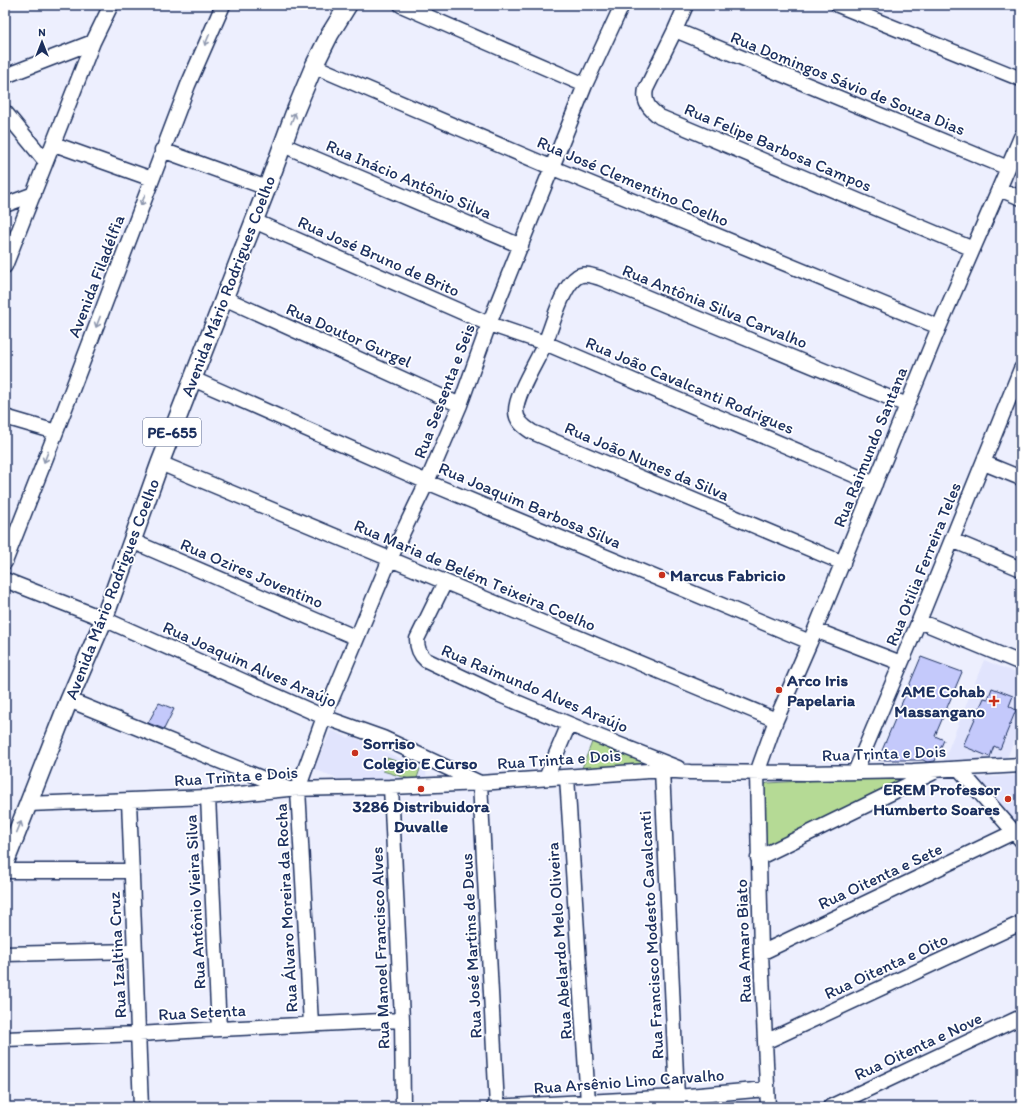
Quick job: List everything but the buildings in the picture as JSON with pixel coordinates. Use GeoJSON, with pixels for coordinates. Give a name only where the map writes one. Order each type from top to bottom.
{"type":"FeatureCollection","features":[{"type":"Feature","properties":{"kind":"main road","name":"Avenida Mário Rodrigues Coelho"},"geometry":{"type":"LineString","coordinates":[[7,855],[69,700],[104,619],[160,463],[267,188],[282,145],[314,66],[330,34],[348,5]]}},
{"type":"Feature","properties":{"kind":"street"},"geometry":{"type":"LineString","coordinates":[[5,266],[94,42],[111,5]]}},
{"type":"Feature","properties":{"kind":"street","name":"Avenida Filadélfia"},"geometry":{"type":"LineString","coordinates":[[5,562],[56,432],[162,150],[188,85],[223,5]]}},
{"type":"Feature","properties":{"kind":"street"},"geometry":{"type":"LineString","coordinates":[[401,5],[585,85]]}},
{"type":"Feature","properties":{"kind":"street","name":"Rua Sessenta e Seis"},"geometry":{"type":"LineString","coordinates":[[293,789],[390,559],[427,482],[460,405],[489,324],[553,168],[585,85],[621,5]]}},
{"type":"Feature","properties":{"kind":"street","name":"Rua Felipe Barbosa Campos"},"geometry":{"type":"LineString","coordinates":[[686,5],[646,89],[646,100],[651,110],[660,117],[973,249]]}},
{"type":"Feature","properties":{"kind":"street"},"geometry":{"type":"LineString","coordinates":[[838,5],[1021,80]]}},
{"type":"Feature","properties":{"kind":"street","name":"Rua Domingos Sávio de Souza Dias"},"geometry":{"type":"LineString","coordinates":[[675,30],[1008,168]]}},
{"type":"Feature","properties":{"kind":"street"},"geometry":{"type":"LineString","coordinates":[[5,76],[94,42]]}},
{"type":"Feature","properties":{"kind":"street","name":"Rua José Clementino Coelho"},"geometry":{"type":"LineString","coordinates":[[314,66],[553,168],[939,327]]}},
{"type":"Feature","properties":{"kind":"street"},"geometry":{"type":"LineString","coordinates":[[5,112],[46,162]]}},
{"type":"Feature","properties":{"kind":"street","name":"Rua Raimundo Santana"},"geometry":{"type":"LineString","coordinates":[[757,773],[776,720],[843,563],[939,327],[1000,189],[1021,137]]}},
{"type":"Feature","properties":{"kind":"street"},"geometry":{"type":"LineString","coordinates":[[54,144],[152,179]]}},
{"type":"Feature","properties":{"kind":"street","name":"Rua Inácio Antônio Silva"},"geometry":{"type":"LineString","coordinates":[[282,145],[521,246]]}},
{"type":"Feature","properties":{"kind":"street"},"geometry":{"type":"LineString","coordinates":[[162,150],[267,188]]}},
{"type":"Feature","properties":{"kind":"street"},"geometry":{"type":"LineString","coordinates":[[1000,189],[1021,198]]}},
{"type":"Feature","properties":{"kind":"street"},"geometry":{"type":"LineString","coordinates":[[5,205],[34,194]]}},
{"type":"Feature","properties":{"kind":"street","name":"Rua José Bruno de Brito"},"geometry":{"type":"LineString","coordinates":[[254,221],[489,324]]}},
{"type":"Feature","properties":{"kind":"street","name":"Rua Antônia Silva Carvalho"},"geometry":{"type":"LineString","coordinates":[[545,343],[564,294],[571,282],[581,275],[588,275],[600,278],[907,405]]}},
{"type":"Feature","properties":{"kind":"street","name":"Rua Doutor Gurgel"},"geometry":{"type":"LineString","coordinates":[[224,298],[460,405]]}},
{"type":"Feature","properties":{"kind":"street","name":"Rua João Cavalcanti Rodrigues"},"geometry":{"type":"LineString","coordinates":[[489,324],[545,343],[875,484]]}},
{"type":"Feature","properties":{"kind":"street","name":"Rua João Nunes da Silva"},"geometry":{"type":"LineString","coordinates":[[545,343],[520,393],[516,405],[516,413],[519,422],[526,428],[532,432],[843,563]]}},
{"type":"Feature","properties":{"kind":"street","name":"Rua Otilia Ferreira Teles"},"geometry":{"type":"LineString","coordinates":[[855,772],[1018,383],[1021,369]]}},
{"type":"Feature","properties":{"kind":"street","name":"Rua Joaquim Barbosa Silva"},"geometry":{"type":"LineString","coordinates":[[192,379],[427,482],[812,636],[901,663]]}},
{"type":"Feature","properties":{"kind":"street"},"geometry":{"type":"LineString","coordinates":[[5,417],[56,432]]}},
{"type":"Feature","properties":{"kind":"street","name":"Rua Maria de Belém Teixeira Coelho"},"geometry":{"type":"LineString","coordinates":[[160,463],[776,720]]}},
{"type":"Feature","properties":{"kind":"street"},"geometry":{"type":"LineString","coordinates":[[984,463],[1021,478]]}},
{"type":"Feature","properties":{"kind":"street"},"geometry":{"type":"LineString","coordinates":[[952,540],[1021,569]]}},
{"type":"Feature","properties":{"kind":"street","name":"Rua Ozires Joventino"},"geometry":{"type":"LineString","coordinates":[[132,541],[357,638]]}},
{"type":"Feature","properties":{"kind":"street","name":"Rua Joaquim Alves Araújo"},"geometry":{"type":"LineString","coordinates":[[5,580],[104,619],[324,716],[383,738],[480,783]]}},
{"type":"Feature","properties":{"kind":"street","name":"Rua Raimundo Alves Araújo"},"geometry":{"type":"LineString","coordinates":[[445,582],[417,639],[417,646],[422,656],[426,660],[500,695],[600,737],[690,772]]}},
{"type":"Feature","properties":{"kind":"street"},"geometry":{"type":"LineString","coordinates":[[919,621],[1021,664]]}},
{"type":"Feature","properties":{"kind":"street"},"geometry":{"type":"LineString","coordinates":[[69,700],[293,789]]}},
{"type":"Feature","properties":{"kind":"street"},"geometry":{"type":"LineString","coordinates":[[546,778],[569,724]]}},
{"type":"Feature","properties":{"kind":"street","name":"Rua Trinta e Dois"},"geometry":{"type":"LineString","coordinates":[[28,804],[208,797],[293,789],[480,783],[662,770],[757,773],[855,772],[938,770],[1021,765]]}},
{"type":"Feature","properties":{"kind":"street"},"geometry":{"type":"LineString","coordinates":[[959,769],[1017,836]]}},
{"type":"Feature","properties":{"kind":"street","name":"Rua Francisco Modesto Cavalcanti"},"geometry":{"type":"LineString","coordinates":[[662,770],[677,1097]]}},
{"type":"Feature","properties":{"kind":"street"},"geometry":{"type":"LineString","coordinates":[[758,858],[938,770]]}},
{"type":"Feature","properties":{"kind":"street","name":"Rua Amaro Biato"},"geometry":{"type":"LineString","coordinates":[[757,773],[761,953],[766,1090],[768,1107]]}},
{"type":"Feature","properties":{"kind":"street","name":"Rua Abelardo Melo Oliveira"},"geometry":{"type":"LineString","coordinates":[[567,777],[588,1102]]}},
{"type":"Feature","properties":{"kind":"street","name":"Rua José Martins de Deus"},"geometry":{"type":"LineString","coordinates":[[480,783],[497,1107]]}},
{"type":"Feature","properties":{"kind":"street","name":"Rua Manoel Francisco Alves"},"geometry":{"type":"LineString","coordinates":[[391,787],[402,1020],[402,1107]]}},
{"type":"Feature","properties":{"kind":"street","name":"Rua Álvaro Moreira da Rocha"},"geometry":{"type":"LineString","coordinates":[[293,789],[311,1024]]}},
{"type":"Feature","properties":{"kind":"street","name":"Rua Antônio Vieira Silva"},"geometry":{"type":"LineString","coordinates":[[208,797],[219,1029]]}},
{"type":"Feature","properties":{"kind":"street","name":"Rua Izaltina Cruz"},"geometry":{"type":"LineString","coordinates":[[129,801],[141,1107]]}},
{"type":"Feature","properties":{"kind":"street","name":"Rua Oitenta e Sete"},"geometry":{"type":"LineString","coordinates":[[761,953],[1017,836]]}},
{"type":"Feature","properties":{"kind":"street"},"geometry":{"type":"LineString","coordinates":[[5,871],[131,871]]}},
{"type":"Feature","properties":{"kind":"street","name":"Rua Oitenta e Oito"},"geometry":{"type":"LineString","coordinates":[[765,1042],[1021,922]]}},
{"type":"Feature","properties":{"kind":"street"},"geometry":{"type":"LineString","coordinates":[[5,954],[134,950]]}},
{"type":"Feature","properties":{"kind":"street","name":"Rua Oitenta e Nove"},"geometry":{"type":"LineString","coordinates":[[830,1107],[1021,1017]]}},
{"type":"Feature","properties":{"kind":"street","name":"Rua Setenta"},"geometry":{"type":"LineString","coordinates":[[5,1039],[139,1034],[402,1020]]}},
{"type":"Feature","properties":{"kind":"street","name":"Rua Arsênio Lino Carvalho"},"geometry":{"type":"LineString","coordinates":[[494,1107],[677,1097],[766,1090]]}},
{"type":"Feature","properties":{"kind":"shaded area","name":"AME Cohab Massangano"},"geometry":{"type":"Polygon","coordinates":[[[984,660],[1021,675],[1021,726],[1005,762],[942,765],[984,660]]]}},
{"type":"Feature","properties":{"kind":"shaded area","name":"Sorriso Colegio E Curso"},"geometry":{"type":"Polygon","coordinates":[[[331,730],[349,738],[350,736],[426,770],[427,782],[334,784],[336,778],[314,769],[331,730]]]}},
{"type":"Feature","properties":{"kind":"shaded area","name":"EREM Professor Humberto Soares"},"geometry":{"type":"Polygon","coordinates":[[[1021,775],[1021,828],[975,778],[1021,775]]]}},
{"type":"Feature","properties":{"kind":"green space"},"geometry":{"type":"Polygon","coordinates":[[[594,737],[664,766],[580,773],[594,737]]]}},
{"type":"Feature","properties":{"kind":"green space"},"geometry":{"type":"Polygon","coordinates":[[[387,758],[420,769],[416,781],[383,771],[387,758]]]}},
{"type":"Feature","properties":{"kind":"green space"},"geometry":{"type":"Polygon","coordinates":[[[907,775],[908,778],[770,845],[766,843],[765,784],[907,775]]]}},
{"type":"Feature","properties":{"kind":"place","name":"Marcus Fabricio"},"geometry":{"type":"Point","coordinates":[662,575]}},
{"type":"Feature","properties":{"kind":"place","name":"Arco Iris Papelaria"},"geometry":{"type":"Point","coordinates":[779,690]}},
{"type":"Feature","properties":{"kind":"place","name":"AME Cohab Massangano"},"geometry":{"type":"Point","coordinates":[994,701]}},
{"type":"Feature","properties":{"kind":"place","name":"Sorriso Colegio E Curso"},"geometry":{"type":"Point","coordinates":[355,753]}},
{"type":"Feature","properties":{"kind":"place","name":"3286 Distribuidora Duvalle"},"geometry":{"type":"Point","coordinates":[421,789]}},
{"type":"Feature","properties":{"kind":"place","name":"EREM Professor Humberto Soares"},"geometry":{"type":"Point","coordinates":[1008,799]}}]}
